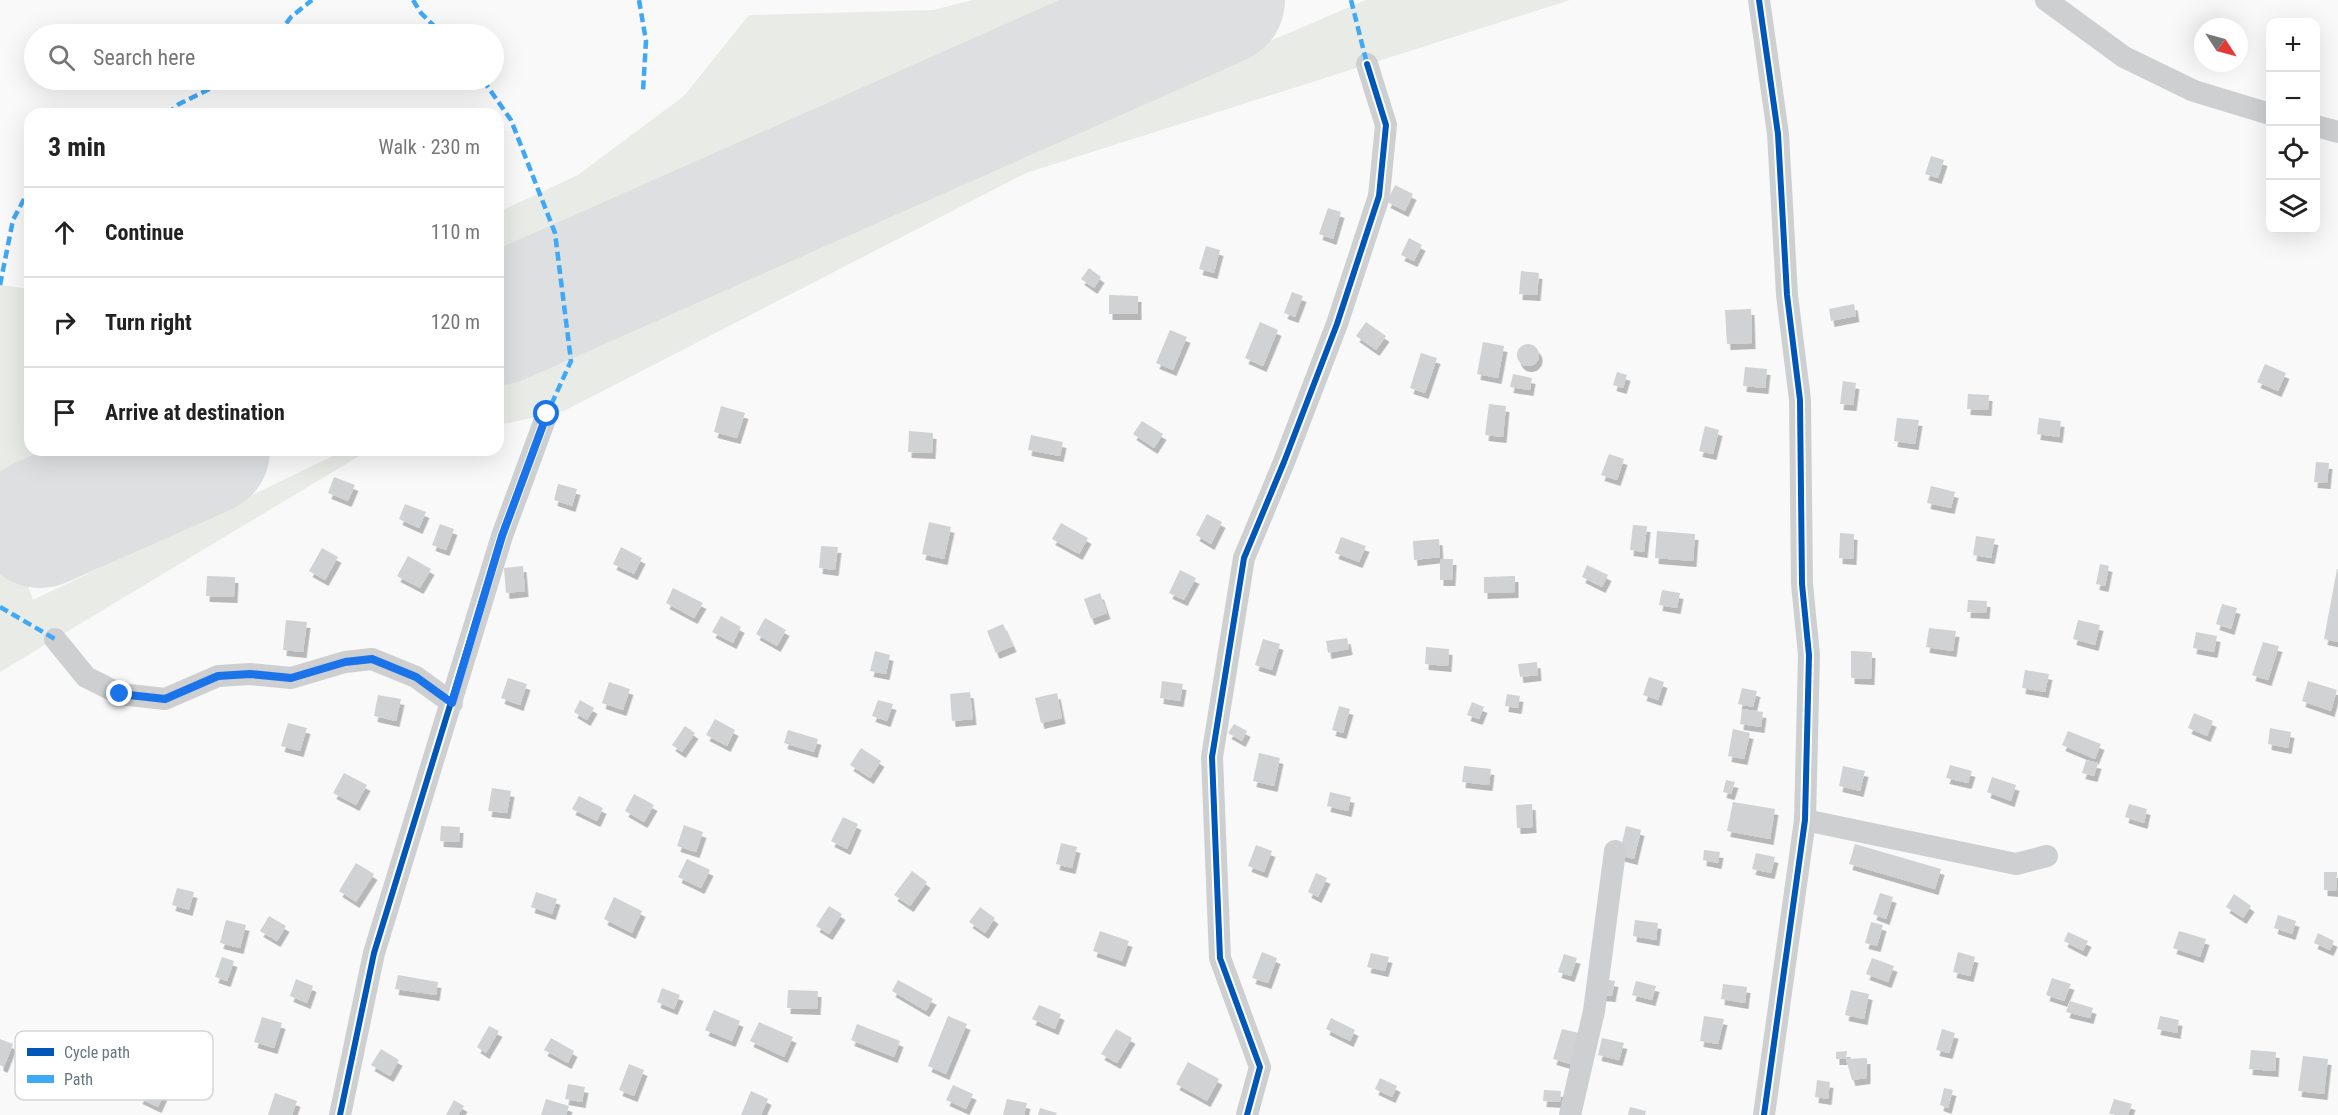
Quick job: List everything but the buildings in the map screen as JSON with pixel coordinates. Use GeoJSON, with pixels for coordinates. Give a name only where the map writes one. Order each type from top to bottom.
{"type":"FeatureCollection","features":[{"type":"Feature","properties":{"kind":"street"},"geometry":{"type":"LineString","coordinates":[[2046,0],[2124,57],[2194,91],[2266,113]]}},
{"type":"Feature","properties":{"kind":"street"},"geometry":{"type":"LineString","coordinates":[[1762,3],[1778,134],[1787,295],[1800,400],[1802,584],[1809,656],[1805,820],[1764,1115]]}},
{"type":"Feature","properties":{"kind":"street"},"geometry":{"type":"LineString","coordinates":[[1247,1115],[1260,1067],[1220,958],[1212,757],[1244,558],[1337,324],[1379,196],[1386,125],[1366,64]]}},
{"type":"Feature","properties":{"kind":"street"},"geometry":{"type":"LineString","coordinates":[[2320,127],[2338,132]]}},
{"type":"Feature","properties":{"kind":"street"},"geometry":{"type":"LineString","coordinates":[[340,1115],[374,953],[502,536],[547,414]]}},
{"type":"Feature","properties":{"kind":"street"},"geometry":{"type":"LineString","coordinates":[[55,639],[86,676],[120,694],[165,699],[218,676],[250,674],[291,678],[345,662],[372,659],[416,677],[452,703]]}},
{"type":"Feature","properties":{"kind":"street"},"geometry":{"type":"LineString","coordinates":[[1805,820],[2016,864],[2047,856]]}},
{"type":"Feature","properties":{"kind":"street"},"geometry":{"type":"LineString","coordinates":[[1570,1115],[1594,1011],[1615,851]]}},
{"type":"Feature","properties":{"kind":"shaded area"},"geometry":{"type":"Polygon","coordinates":[[[972,0],[1125,0],[504,272],[504,209],[578,175],[684,96],[749,15],[934,10],[972,0]]]}},
{"type":"Feature","properties":{"kind":"shaded area"},"geometry":{"type":"Polygon","coordinates":[[[1366,0],[1570,0],[1026,173],[564,411],[504,424],[504,375],[930,186],[1366,0]]]}},
{"type":"Feature","properties":{"kind":"shaded area"},"geometry":{"type":"Polygon","coordinates":[[[0,285],[24,288],[24,456],[101,456],[0,502],[0,285]]]}},
{"type":"Feature","properties":{"kind":"shaded area"},"geometry":{"type":"Polygon","coordinates":[[[333,456],[359,456],[0,672],[0,510],[33,600],[333,456]]]}},
{"type":"Feature","properties":{"kind":"runway"},"geometry":{"type":"LineString","coordinates":[[504,317],[1220,0]]}},
{"type":"Feature","properties":{"kind":"runway"},"geometry":{"type":"LineString","coordinates":[[40,523],[191,456]]}},
{"type":"Feature","properties":{"kind":"marked path"},"geometry":{"type":"LineString","coordinates":[[286,24],[312,0]]}},
{"type":"Feature","properties":{"kind":"marked path"},"geometry":{"type":"LineString","coordinates":[[413,0],[432,24]]}},
{"type":"Feature","properties":{"kind":"marked path"},"geometry":{"type":"LineString","coordinates":[[639,0],[646,41],[643,91]]}},
{"type":"Feature","properties":{"kind":"marked path"},"geometry":{"type":"LineString","coordinates":[[1351,0],[1367,64]]}},
{"type":"Feature","properties":{"kind":"marked path"},"geometry":{"type":"LineString","coordinates":[[174,108],[208,90]]}},
{"type":"Feature","properties":{"kind":"marked path"},"geometry":{"type":"LineString","coordinates":[[490,90],[503,108]]}},
{"type":"Feature","properties":{"kind":"marked path"},"geometry":{"type":"LineString","coordinates":[[504,110],[511,120],[555,233],[571,361],[547,414]]}},
{"type":"Feature","properties":{"kind":"marked path"},"geometry":{"type":"LineString","coordinates":[[0,285],[13,220],[24,199]]}},
{"type":"Feature","properties":{"kind":"marked path"},"geometry":{"type":"LineString","coordinates":[[0,607],[55,639]]}},
{"type":"Feature","properties":{"kind":"cycle path"},"geometry":{"type":"LineString","coordinates":[[1759,0],[1778,134],[1787,295],[1800,400],[1802,584],[1809,655],[1805,820],[1764,1115]]}},
{"type":"Feature","properties":{"kind":"cycle path"},"geometry":{"type":"LineString","coordinates":[[1247,1115],[1260,1067],[1220,958],[1212,757],[1244,558],[1337,324],[1379,196],[1386,125],[1367,64]]}},
{"type":"Feature","properties":{"kind":"cycle path"},"geometry":{"type":"LineString","coordinates":[[340,1115],[374,953],[502,536],[547,414]]}},
{"type":"Feature","properties":{"kind":"route"},"geometry":{"type":"LineString","coordinates":[[120,694],[165,699],[218,676],[250,674],[291,678],[345,662],[372,659],[416,677],[452,703],[502,536],[547,414]]}}]}
